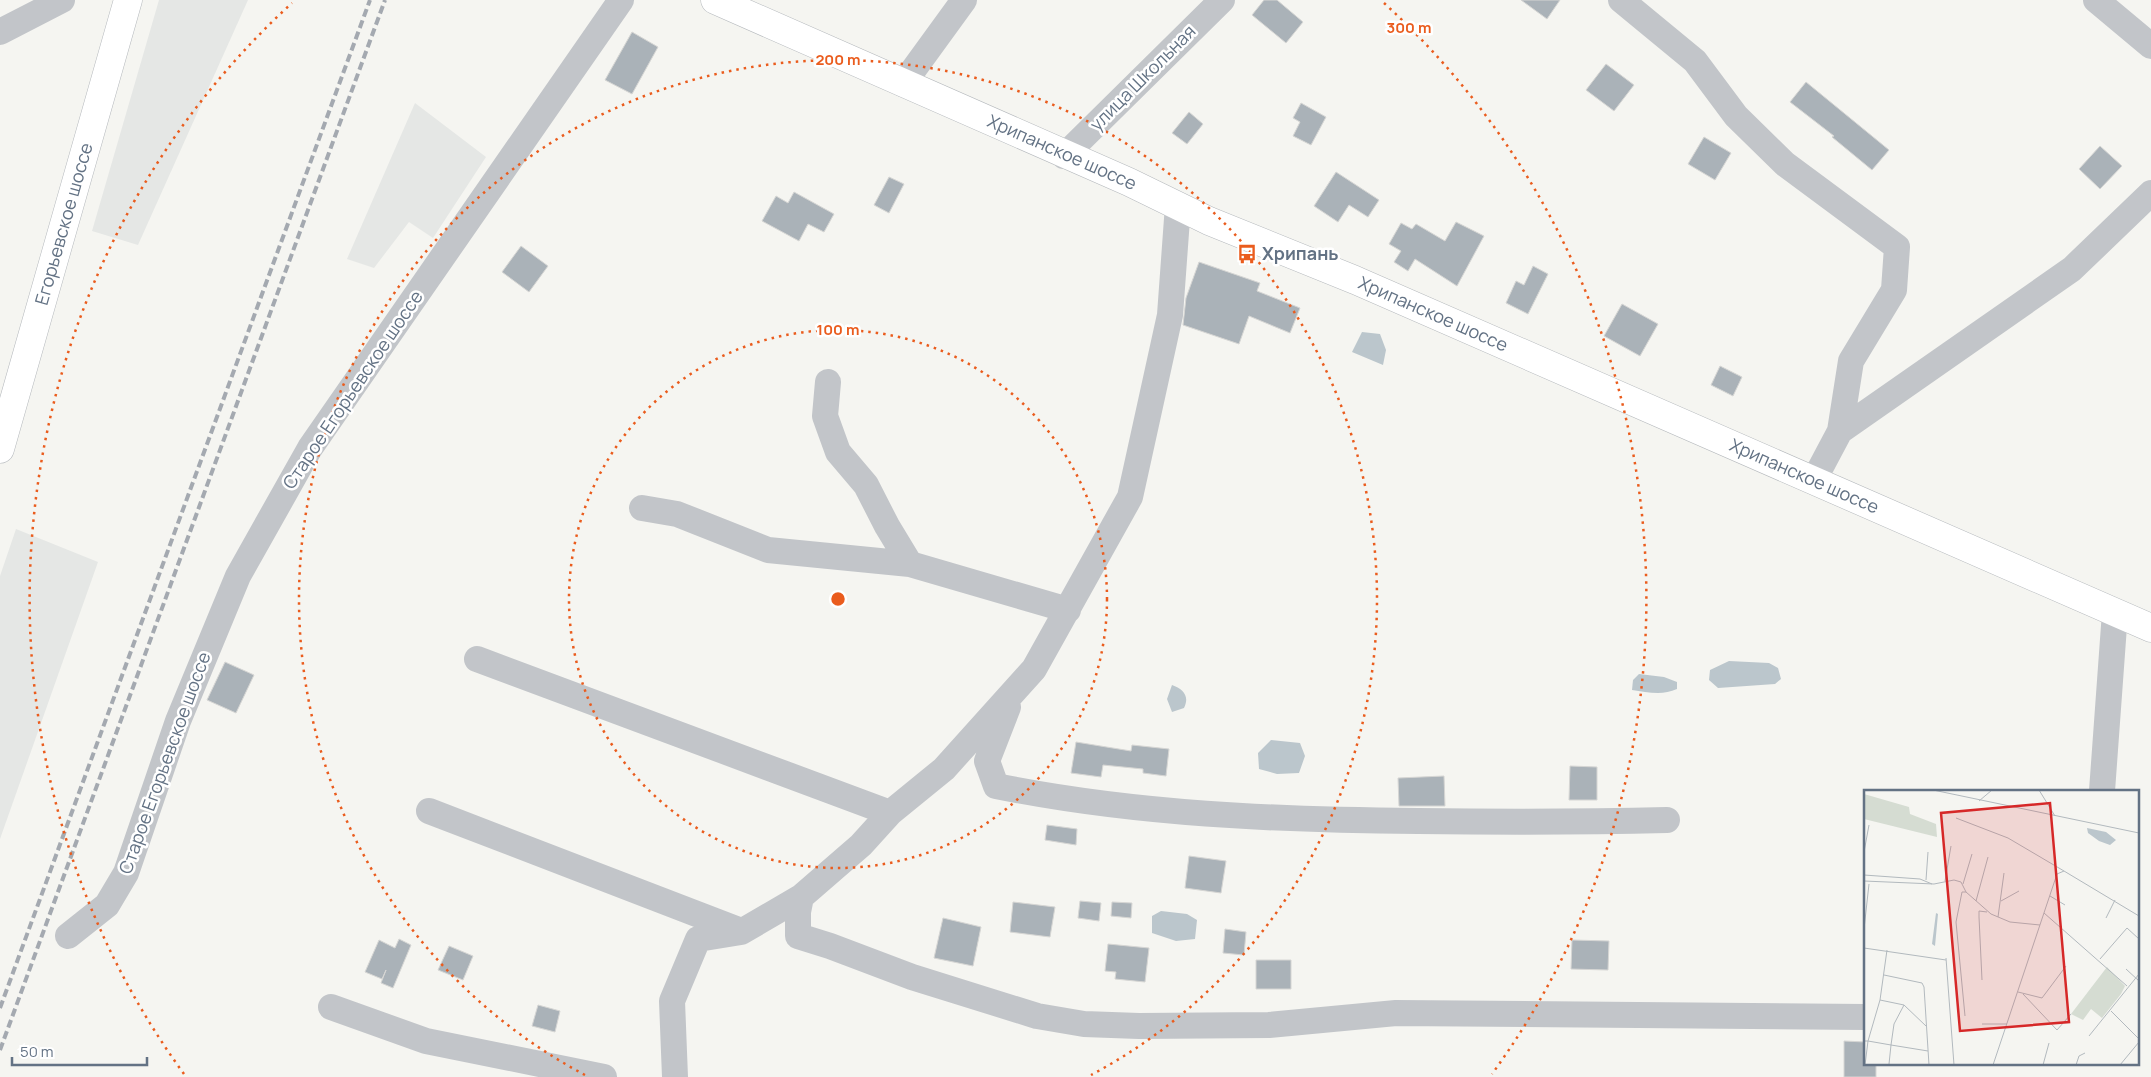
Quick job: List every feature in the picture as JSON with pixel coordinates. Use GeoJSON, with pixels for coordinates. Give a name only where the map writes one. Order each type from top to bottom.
{"type":"FeatureCollection","features":[{"type":"Feature","properties":{"kind":"main road","name":"Егорьевское шоссе"},"geometry":{"type":"LineString","coordinates":[[0,449],[128,0]]}},
{"type":"Feature","properties":{"kind":"main road","name":"Хрипанское шоссе"},"geometry":{"type":"LineString","coordinates":[[715,0],[1178,205],[1209,221],[1355,280],[2151,628]]}},
{"type":"Feature","properties":{"kind":"street"},"geometry":{"type":"LineString","coordinates":[[0,32],[62,0]]}},
{"type":"Feature","properties":{"kind":"street","name":"Старое Егорьевское шоссе"},"geometry":{"type":"LineString","coordinates":[[68,936],[107,905],[126,874],[178,721],[238,576],[310,448],[621,0]]}},
{"type":"Feature","properties":{"kind":"street"},"geometry":{"type":"LineString","coordinates":[[903,84],[964,0]]}},
{"type":"Feature","properties":{"kind":"street","name":"улица Школьная"},"geometry":{"type":"LineString","coordinates":[[1064,156],[1222,0]]}},
{"type":"Feature","properties":{"kind":"street"},"geometry":{"type":"LineString","coordinates":[[1621,0],[1695,61],[1736,116],[1785,164],[1897,246],[1894,290],[1851,361],[1840,431],[1814,480]]}},
{"type":"Feature","properties":{"kind":"street"},"geometry":{"type":"LineString","coordinates":[[2096,0],[2151,46]]}},
{"type":"Feature","properties":{"kind":"street"},"geometry":{"type":"LineString","coordinates":[[1840,431],[2072,269],[2151,193]]}},
{"type":"Feature","properties":{"kind":"street"},"geometry":{"type":"LineString","coordinates":[[674,1077],[672,1001],[698,939],[742,932],[801,897],[861,845],[890,813],[944,769],[1034,669],[1130,497],[1170,315],[1178,205]]}},
{"type":"Feature","properties":{"kind":"street"},"geometry":{"type":"LineString","coordinates":[[828,382],[825,416],[838,452],[866,485],[887,526],[910,564]]}},
{"type":"Feature","properties":{"kind":"street"},"geometry":{"type":"LineString","coordinates":[[642,508],[678,514],[768,550],[910,564],[1068,610]]}},
{"type":"Feature","properties":{"kind":"street"},"geometry":{"type":"LineString","coordinates":[[2102,790],[2115,612]]}},
{"type":"Feature","properties":{"kind":"street"},"geometry":{"type":"LineString","coordinates":[[477,659],[890,813]]}},
{"type":"Feature","properties":{"kind":"street"},"geometry":{"type":"LineString","coordinates":[[1014,692],[987,761],[996,786],[1054,798],[1191,813],[1328,820],[1532,822],[1667,820]]}},
{"type":"Feature","properties":{"kind":"street"},"geometry":{"type":"LineString","coordinates":[[429,811],[742,932]]}},
{"type":"Feature","properties":{"kind":"street"},"geometry":{"type":"LineString","coordinates":[[801,897],[798,912],[798,936],[830,946],[912,978],[1028,1014],[1084,1024],[1139,1026],[1269,1024],[1396,1013],[1864,1017]]}},
{"type":"Feature","properties":{"kind":"street"},"geometry":{"type":"LineString","coordinates":[[331,1008],[426,1041],[604,1077]]}},
{"type":"Feature","properties":{"kind":"shaded area"},"geometry":{"type":"Polygon","coordinates":[[[159,0],[248,0],[138,245],[92,231],[159,0]]]}},
{"type":"Feature","properties":{"kind":"shaded area"},"geometry":{"type":"Polygon","coordinates":[[[415,103],[486,157],[433,238],[409,222],[374,268],[347,259],[415,103]]]}},
{"type":"Feature","properties":{"kind":"shaded area"},"geometry":{"type":"Polygon","coordinates":[[[1362,332],[1380,334],[1386,350],[1383,365],[1352,352],[1362,332]]]}},
{"type":"Feature","properties":{"kind":"shaded area"},"geometry":{"type":"Polygon","coordinates":[[[16,529],[98,562],[0,839],[0,576],[16,529]]]}},
{"type":"Feature","properties":{"kind":"shaded area"},"geometry":{"type":"Polygon","coordinates":[[[1729,661],[1769,663],[1778,668],[1781,679],[1775,684],[1718,688],[1709,680],[1710,670],[1729,661]]]}},
{"type":"Feature","properties":{"kind":"shaded area"},"geometry":{"type":"Polygon","coordinates":[[[1639,674],[1664,677],[1677,682],[1677,689],[1660,693],[1632,690],[1633,680],[1639,674]]]}},
{"type":"Feature","properties":{"kind":"shaded area"},"geometry":{"type":"Polygon","coordinates":[[[1172,685],[1182,691],[1186,697],[1186,704],[1184,708],[1172,712],[1167,699],[1172,685]]]}},
{"type":"Feature","properties":{"kind":"shaded area"},"geometry":{"type":"Polygon","coordinates":[[[1271,740],[1300,743],[1305,756],[1299,773],[1277,774],[1259,769],[1258,753],[1271,740]]]}},
{"type":"Feature","properties":{"kind":"shaded area"},"geometry":{"type":"Polygon","coordinates":[[[1161,911],[1187,914],[1197,920],[1195,939],[1176,941],[1152,933],[1152,916],[1161,911]]]}},
{"type":"Feature","properties":{"kind":"building"},"geometry":{"type":"Polygon","coordinates":[[[1264,0],[1277,0],[1303,22],[1286,43],[1252,15],[1264,0]]]}},
{"type":"Feature","properties":{"kind":"building"},"geometry":{"type":"Polygon","coordinates":[[[1521,0],[1560,0],[1547,19],[1521,0]]]}},
{"type":"Feature","properties":{"kind":"building"},"geometry":{"type":"Polygon","coordinates":[[[632,32],[658,47],[632,94],[605,80],[632,32]]]}},
{"type":"Feature","properties":{"kind":"building"},"geometry":{"type":"Polygon","coordinates":[[[1606,64],[1634,85],[1614,111],[1586,90],[1606,64]]]}},
{"type":"Feature","properties":{"kind":"building"},"geometry":{"type":"Polygon","coordinates":[[[1806,82],[1889,150],[1872,170],[1832,137],[1834,136],[1790,102],[1806,82]]]}},
{"type":"Feature","properties":{"kind":"building"},"geometry":{"type":"Polygon","coordinates":[[[1301,103],[1326,117],[1311,145],[1293,136],[1300,122],[1293,118],[1301,103]]]}},
{"type":"Feature","properties":{"kind":"building"},"geometry":{"type":"Polygon","coordinates":[[[1189,112],[1203,124],[1187,144],[1172,133],[1189,112]]]}},
{"type":"Feature","properties":{"kind":"building"},"geometry":{"type":"Polygon","coordinates":[[[1704,137],[1731,153],[1715,180],[1688,164],[1704,137]]]}},
{"type":"Feature","properties":{"kind":"building"},"geometry":{"type":"Polygon","coordinates":[[[2100,146],[2122,166],[2100,189],[2079,169],[2100,146]]]}},
{"type":"Feature","properties":{"kind":"building"},"geometry":{"type":"Polygon","coordinates":[[[1336,172],[1379,200],[1368,217],[1349,205],[1338,222],[1314,206],[1336,172]]]}},
{"type":"Feature","properties":{"kind":"building"},"geometry":{"type":"Polygon","coordinates":[[[889,177],[904,184],[889,213],[874,205],[889,177]]]}},
{"type":"Feature","properties":{"kind":"building"},"geometry":{"type":"Polygon","coordinates":[[[794,192],[834,214],[824,232],[808,224],[799,241],[762,221],[776,196],[788,203],[794,192]]]}},
{"type":"Feature","properties":{"kind":"building"},"geometry":{"type":"Polygon","coordinates":[[[1456,222],[1484,236],[1457,286],[1415,259],[1408,271],[1394,262],[1401,251],[1389,244],[1401,223],[1412,229],[1416,224],[1445,241],[1456,222]]]}},
{"type":"Feature","properties":{"kind":"building"},"geometry":{"type":"Polygon","coordinates":[[[521,246],[548,266],[529,292],[502,272],[521,246]]]}},
{"type":"Feature","properties":{"kind":"building"},"geometry":{"type":"Polygon","coordinates":[[[1199,262],[1260,283],[1257,291],[1300,308],[1290,333],[1249,316],[1239,344],[1183,325],[1186,298],[1199,262]]]}},
{"type":"Feature","properties":{"kind":"building"},"geometry":{"type":"Polygon","coordinates":[[[1533,266],[1548,274],[1528,314],[1506,303],[1516,281],[1524,285],[1533,266]]]}},
{"type":"Feature","properties":{"kind":"building"},"geometry":{"type":"Polygon","coordinates":[[[1622,304],[1658,324],[1640,356],[1604,336],[1622,304]]]}},
{"type":"Feature","properties":{"kind":"building"},"geometry":{"type":"Polygon","coordinates":[[[1720,366],[1742,377],[1733,396],[1711,385],[1720,366]]]}},
{"type":"Feature","properties":{"kind":"building"},"geometry":{"type":"Polygon","coordinates":[[[225,662],[254,675],[236,713],[207,700],[225,662]]]}},
{"type":"Feature","properties":{"kind":"building"},"geometry":{"type":"Polygon","coordinates":[[[1076,742],[1131,751],[1132,745],[1169,749],[1166,776],[1143,773],[1143,769],[1103,765],[1101,777],[1071,773],[1076,742]]]}},
{"type":"Feature","properties":{"kind":"building"},"geometry":{"type":"Polygon","coordinates":[[[1570,766],[1597,767],[1597,800],[1569,800],[1570,766]]]}},
{"type":"Feature","properties":{"kind":"building"},"geometry":{"type":"Polygon","coordinates":[[[1444,776],[1445,806],[1399,806],[1398,778],[1444,776]]]}},
{"type":"Feature","properties":{"kind":"building"},"geometry":{"type":"Polygon","coordinates":[[[1047,825],[1077,829],[1076,845],[1045,840],[1047,825]]]}},
{"type":"Feature","properties":{"kind":"building"},"geometry":{"type":"Polygon","coordinates":[[[1189,856],[1226,861],[1221,893],[1185,888],[1189,856]]]}},
{"type":"Feature","properties":{"kind":"building"},"geometry":{"type":"Polygon","coordinates":[[[1080,901],[1101,903],[1099,921],[1078,918],[1080,901]]]}},
{"type":"Feature","properties":{"kind":"building"},"geometry":{"type":"Polygon","coordinates":[[[1013,902],[1055,907],[1050,937],[1010,932],[1013,902]]]}},
{"type":"Feature","properties":{"kind":"building"},"geometry":{"type":"Polygon","coordinates":[[[1112,902],[1132,903],[1131,918],[1111,916],[1112,902]]]}},
{"type":"Feature","properties":{"kind":"building"},"geometry":{"type":"Polygon","coordinates":[[[943,918],[981,927],[973,966],[934,958],[943,918]]]}},
{"type":"Feature","properties":{"kind":"building"},"geometry":{"type":"Polygon","coordinates":[[[1225,929],[1246,932],[1244,955],[1223,953],[1225,929]]]}},
{"type":"Feature","properties":{"kind":"building"},"geometry":{"type":"Polygon","coordinates":[[[399,939],[411,945],[393,988],[381,983],[386,970],[382,979],[365,972],[379,940],[395,948],[399,939]]]}},
{"type":"Feature","properties":{"kind":"building"},"geometry":{"type":"Polygon","coordinates":[[[1572,940],[1609,941],[1608,970],[1571,969],[1572,940]]]}},
{"type":"Feature","properties":{"kind":"building"},"geometry":{"type":"Polygon","coordinates":[[[1108,944],[1149,948],[1145,982],[1115,979],[1116,972],[1105,971],[1108,944]]]}},
{"type":"Feature","properties":{"kind":"building"},"geometry":{"type":"Polygon","coordinates":[[[449,946],[473,956],[463,980],[438,970],[449,946]]]}},
{"type":"Feature","properties":{"kind":"building"},"geometry":{"type":"Polygon","coordinates":[[[1256,960],[1291,960],[1291,989],[1256,989],[1256,960]]]}},
{"type":"Feature","properties":{"kind":"building"},"geometry":{"type":"Polygon","coordinates":[[[538,1005],[560,1011],[555,1032],[532,1026],[538,1005]]]}},
{"type":"Feature","properties":{"kind":"building"},"geometry":{"type":"Polygon","coordinates":[[[1844,1041],[1864,1042],[1864,1064],[1876,1064],[1876,1077],[1844,1077],[1844,1041]]]}},
{"type":"Feature","properties":{"kind":"railway"},"geometry":{"type":"LineString","coordinates":[[0,1008],[370,0]]}},
{"type":"Feature","properties":{"kind":"railway"},"geometry":{"type":"LineString","coordinates":[[0,1050],[385,0]]}},
{"type":"Feature","properties":{"kind":"place","name":"Хрипань"},"geometry":{"type":"Point","coordinates":[1247,254]}}]}
